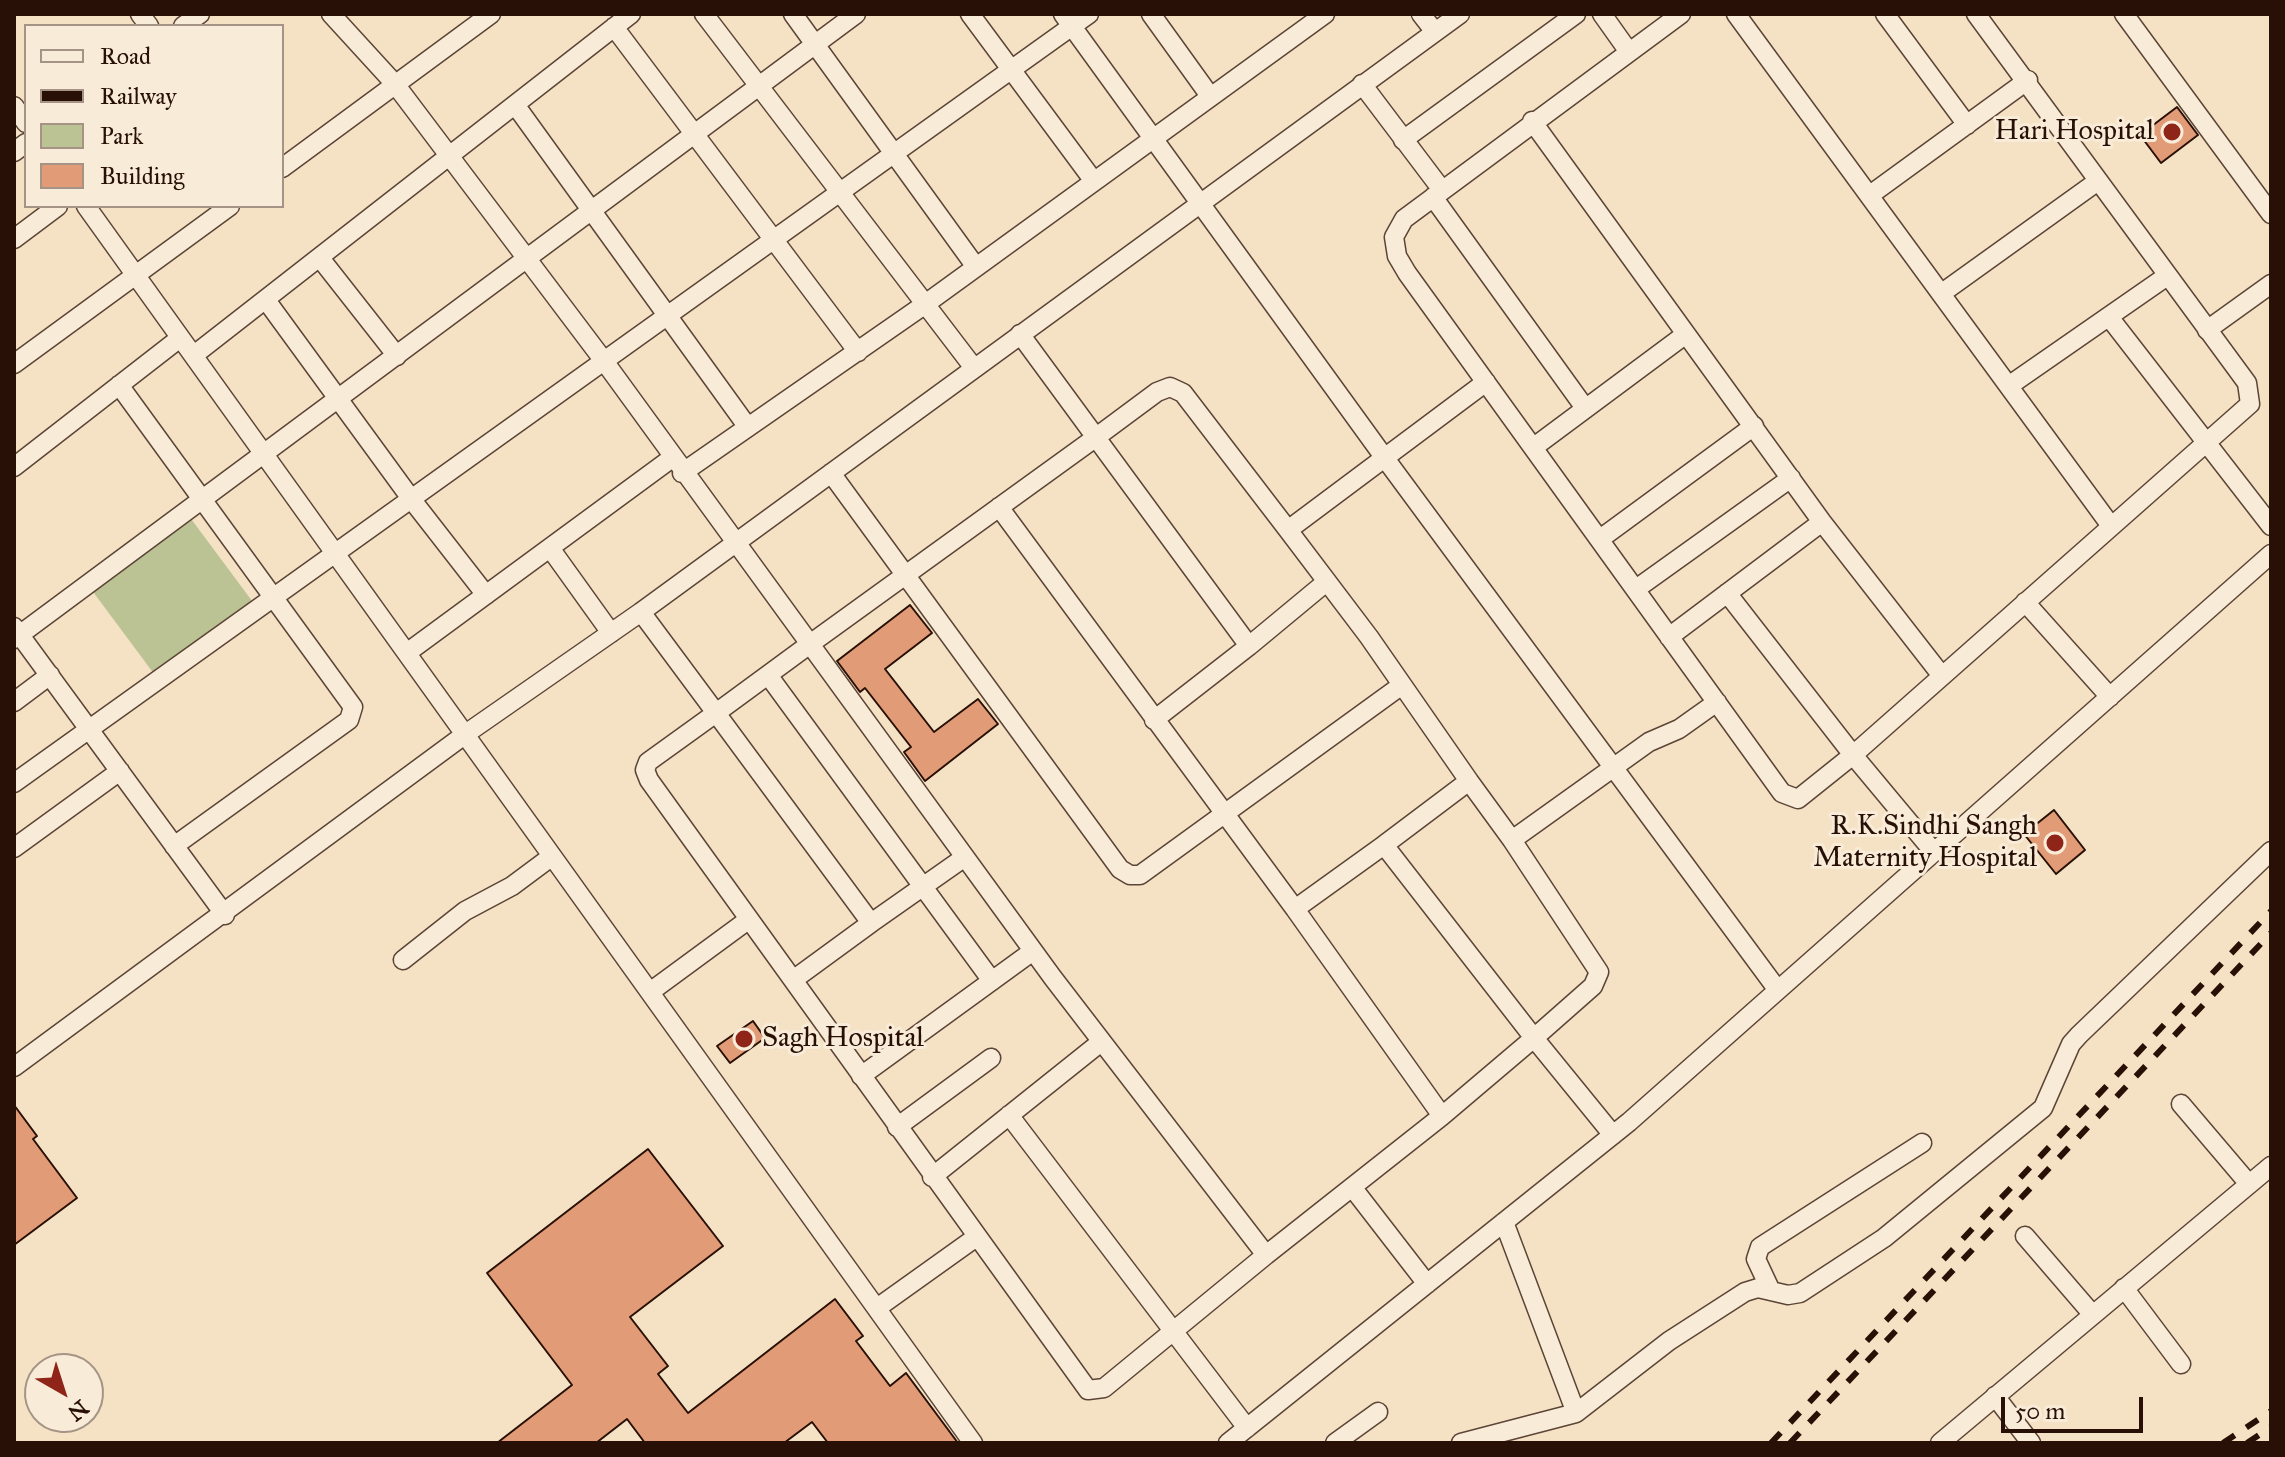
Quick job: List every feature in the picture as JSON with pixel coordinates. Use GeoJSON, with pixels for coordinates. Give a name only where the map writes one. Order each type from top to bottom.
{"type":"FeatureCollection","features":[{"type":"Feature","properties":{"kind":"street"},"geometry":{"type":"LineString","coordinates":[[331,14],[395,84],[604,361],[1033,951],[1266,1255]]}},
{"type":"Feature","properties":{"kind":"street"},"geometry":{"type":"LineString","coordinates":[[284,167],[491,14]]}},
{"type":"Feature","properties":{"kind":"street"},"geometry":{"type":"LineString","coordinates":[[194,355],[451,158],[631,14]]}},
{"type":"Feature","properties":{"kind":"street"},"geometry":{"type":"LineString","coordinates":[[704,14],[839,195],[974,368]]}},
{"type":"Feature","properties":{"kind":"street"},"geometry":{"type":"LineString","coordinates":[[793,14],[976,267]]}},
{"type":"Feature","properties":{"kind":"street"},"geometry":{"type":"LineString","coordinates":[[225,915],[16,633],[265,454],[856,14]]}},
{"type":"Feature","properties":{"kind":"street"},"geometry":{"type":"LineString","coordinates":[[970,14],[1093,180]]}},
{"type":"Feature","properties":{"kind":"street"},"geometry":{"type":"LineString","coordinates":[[14,783],[895,155],[1011,70],[1067,20],[1089,14]]}},
{"type":"Feature","properties":{"kind":"street"},"geometry":{"type":"LineString","coordinates":[[1151,14],[1210,96]]}},
{"type":"Feature","properties":{"kind":"street"},"geometry":{"type":"LineString","coordinates":[[1421,14],[1435,32]]}},
{"type":"Feature","properties":{"kind":"street"},"geometry":{"type":"LineString","coordinates":[[14,1067],[225,915],[467,733],[641,612],[1460,14]]}},
{"type":"Feature","properties":{"kind":"street"},"geometry":{"type":"LineString","coordinates":[[1403,140],[1576,14]]}},
{"type":"Feature","properties":{"kind":"street"},"geometry":{"type":"LineString","coordinates":[[1602,14],[1629,52]]}},
{"type":"Feature","properties":{"kind":"street"},"geometry":{"type":"LineString","coordinates":[[1681,14],[1532,121],[1404,219],[1394,237],[1397,256],[1782,793],[1790,798],[1806,795],[1853,755],[2111,526],[2242,415],[2250,404],[2251,394],[2247,383],[2098,181],[1985,17]]}},
{"type":"Feature","properties":{"kind":"street"},"geometry":{"type":"LineString","coordinates":[[1736,14],[2111,526]]}},
{"type":"Feature","properties":{"kind":"street"},"geometry":{"type":"LineString","coordinates":[[1885,14],[1967,125]]}},
{"type":"Feature","properties":{"kind":"street"},"geometry":{"type":"LineString","coordinates":[[2124,14],[2271,214]]}},
{"type":"Feature","properties":{"kind":"street"},"geometry":{"type":"LineString","coordinates":[[408,652],[550,548],[677,465],[747,426],[858,352],[1318,16]]}},
{"type":"Feature","properties":{"kind":"street"},"geometry":{"type":"LineString","coordinates":[[1067,20],[1611,768],[1777,989]]}},
{"type":"Feature","properties":{"kind":"street"},"geometry":{"type":"LineString","coordinates":[[614,27],[858,352]]}},
{"type":"Feature","properties":{"kind":"street"},"geometry":{"type":"LineString","coordinates":[[1870,195],[2028,80]]}},
{"type":"Feature","properties":{"kind":"street"},"geometry":{"type":"LineString","coordinates":[[1362,84],[1585,408]]}},
{"type":"Feature","properties":{"kind":"street"},"geometry":{"type":"LineString","coordinates":[[516,106],[747,426]]}},
{"type":"Feature","properties":{"kind":"street"},"geometry":{"type":"LineString","coordinates":[[1532,121],[1822,522],[1942,676]]}},
{"type":"Feature","properties":{"kind":"street"},"geometry":{"type":"LineString","coordinates":[[1942,293],[2098,181]]}},
{"type":"Feature","properties":{"kind":"street"},"geometry":{"type":"LineString","coordinates":[[14,239],[55,208]]}},
{"type":"Feature","properties":{"kind":"street"},"geometry":{"type":"LineString","coordinates":[[87,208],[467,733],[551,857],[973,1443]]}},
{"type":"Feature","properties":{"kind":"street"},"geometry":{"type":"LineString","coordinates":[[14,364],[227,208]]}},
{"type":"Feature","properties":{"kind":"street"},"geometry":{"type":"LineString","coordinates":[[320,258],[397,356]]}},
{"type":"Feature","properties":{"kind":"street"},"geometry":{"type":"LineString","coordinates":[[2010,385],[2167,276]]}},
{"type":"Feature","properties":{"kind":"street"},"geometry":{"type":"LineString","coordinates":[[2207,330],[2271,284]]}},
{"type":"Feature","properties":{"kind":"street"},"geometry":{"type":"LineString","coordinates":[[266,300],[412,500],[486,595]]}},
{"type":"Feature","properties":{"kind":"street"},"geometry":{"type":"LineString","coordinates":[[2109,317],[2205,445],[2271,526]]}},
{"type":"Feature","properties":{"kind":"street"},"geometry":{"type":"LineString","coordinates":[[1020,334],[1249,646]]}},
{"type":"Feature","properties":{"kind":"street"},"geometry":{"type":"LineString","coordinates":[[1534,447],[1686,334]]}},
{"type":"Feature","properties":{"kind":"street"},"geometry":{"type":"LineString","coordinates":[[14,467],[180,338]]}},
{"type":"Feature","properties":{"kind":"street"},"geometry":{"type":"LineString","coordinates":[[1288,530],[1486,382]]}},
{"type":"Feature","properties":{"kind":"street"},"geometry":{"type":"LineString","coordinates":[[119,385],[201,501],[350,698],[352,713],[349,720],[174,846]]}},
{"type":"Feature","properties":{"kind":"street"},"geometry":{"type":"LineString","coordinates":[[1170,387],[1183,393],[1402,685],[1512,840],[1599,972],[1593,986],[1442,1116],[1104,1388],[1088,1390],[975,1238],[649,780],[645,770],[648,762],[999,507],[1157,392],[1170,387]]}},
{"type":"Feature","properties":{"kind":"street"},"geometry":{"type":"LineString","coordinates":[[1600,539],[1754,426]]}},
{"type":"Feature","properties":{"kind":"street"},"geometry":{"type":"LineString","coordinates":[[831,473],[1120,869],[1130,875],[1140,875],[1402,685]]}},
{"type":"Feature","properties":{"kind":"street"},"geometry":{"type":"LineString","coordinates":[[1636,589],[1791,478]]}},
{"type":"Feature","properties":{"kind":"street"},"geometry":{"type":"LineString","coordinates":[[999,507],[1295,909],[1442,1116]]}},
{"type":"Feature","properties":{"kind":"street"},"geometry":{"type":"LineString","coordinates":[[1669,637],[1822,522]]}},
{"type":"Feature","properties":{"kind":"street"},"geometry":{"type":"LineString","coordinates":[[550,548],[611,633]]}},
{"type":"Feature","properties":{"kind":"street"},"geometry":{"type":"LineString","coordinates":[[1228,1443],[1613,1135],[1933,851],[2269,560]]}},
{"type":"Feature","properties":{"kind":"street"},"geometry":{"type":"LineString","coordinates":[[1154,720],[1325,583]]}},
{"type":"Feature","properties":{"kind":"street"},"geometry":{"type":"LineString","coordinates":[[1727,593],[1853,755],[1933,851]]}},
{"type":"Feature","properties":{"kind":"street"},"geometry":{"type":"LineString","coordinates":[[2025,602],[2110,697]]}},
{"type":"Feature","properties":{"kind":"street"},"geometry":{"type":"LineString","coordinates":[[641,612],[871,923]]}},
{"type":"Feature","properties":{"kind":"street"},"geometry":{"type":"LineString","coordinates":[[14,702],[50,675]]}},
{"type":"Feature","properties":{"kind":"street"},"geometry":{"type":"LineString","coordinates":[[768,675],[992,981]]}},
{"type":"Feature","properties":{"kind":"street"},"geometry":{"type":"LineString","coordinates":[[1512,840],[1611,768],[1717,702]]}},
{"type":"Feature","properties":{"kind":"street"},"geometry":{"type":"LineString","coordinates":[[14,848],[120,771]]}},
{"type":"Feature","properties":{"kind":"street"},"geometry":{"type":"LineString","coordinates":[[1295,909],[1469,781]]}},
{"type":"Feature","properties":{"kind":"street"},"geometry":{"type":"LineString","coordinates":[[1384,845],[1613,1135]]}},
{"type":"Feature","properties":{"kind":"street"},"geometry":{"type":"LineString","coordinates":[[1461,1443],[1576,1413],[1721,1306],[1745,1292],[1800,1293],[1884,1238],[2043,1108],[2079,1035],[2271,851]]}},
{"type":"Feature","properties":{"kind":"street"},"geometry":{"type":"LineString","coordinates":[[403,960],[465,911],[512,886],[551,857]]}},
{"type":"Feature","properties":{"kind":"street"},"geometry":{"type":"LineString","coordinates":[[793,980],[965,857]]}},
{"type":"Feature","properties":{"kind":"street"},"geometry":{"type":"LineString","coordinates":[[650,992],[748,920]]}},
{"type":"Feature","properties":{"kind":"street"},"geometry":{"type":"LineString","coordinates":[[861,1076],[1033,951]]}},
{"type":"Feature","properties":{"kind":"street"},"geometry":{"type":"LineString","coordinates":[[932,1177],[1101,1042]]}},
{"type":"Feature","properties":{"kind":"street"},"geometry":{"type":"LineString","coordinates":[[897,1127],[991,1058]]}},
{"type":"Feature","properties":{"kind":"street"},"geometry":{"type":"LineString","coordinates":[[2181,1104],[2249,1184]]}},
{"type":"Feature","properties":{"kind":"street"},"geometry":{"type":"LineString","coordinates":[[1009,1115],[1247,1428]]}},
{"type":"Feature","properties":{"kind":"street"},"geometry":{"type":"LineString","coordinates":[[1771,1291],[1756,1259],[1760,1247],[1922,1143]]}},
{"type":"Feature","properties":{"kind":"street"},"geometry":{"type":"LineString","coordinates":[[1940,1443],[2271,1166]]}},
{"type":"Feature","properties":{"kind":"street"},"geometry":{"type":"LineString","coordinates":[[1352,1187],[1427,1284]]}},
{"type":"Feature","properties":{"kind":"street"},"geometry":{"type":"LineString","coordinates":[[1504,1222],[1576,1413]]}},
{"type":"Feature","properties":{"kind":"street"},"geometry":{"type":"LineString","coordinates":[[2025,1236],[2093,1315]]}},
{"type":"Feature","properties":{"kind":"street"},"geometry":{"type":"LineString","coordinates":[[877,1308],[975,1238]]}},
{"type":"Feature","properties":{"kind":"street"},"geometry":{"type":"LineString","coordinates":[[2124,1288],[2181,1364]]}},
{"type":"Feature","properties":{"kind":"street"},"geometry":{"type":"LineString","coordinates":[[1995,1396],[2031,1443]]}},
{"type":"Feature","properties":{"kind":"street"},"geometry":{"type":"LineString","coordinates":[[1335,1443],[1378,1412]]}},
{"type":"Feature","properties":{"kind":"green space"},"geometry":{"type":"Polygon","coordinates":[[[183,508],[261,613],[163,686],[85,581],[183,508]]]}},
{"type":"Feature","properties":{"kind":"building"},"geometry":{"type":"Polygon","coordinates":[[[2177,107],[2198,135],[2161,163],[2140,135],[2177,107]]]}},
{"type":"Feature","properties":{"kind":"building"},"geometry":{"type":"Polygon","coordinates":[[[910,605],[932,633],[885,669],[934,732],[978,699],[998,724],[925,781],[904,752],[911,747],[865,688],[860,692],[837,661],[910,605]]]}},
{"type":"Feature","properties":{"kind":"building"},"geometry":{"type":"Polygon","coordinates":[[[2054,810],[2085,850],[2056,874],[2024,834],[2054,810]]]}},
{"type":"Feature","properties":{"kind":"building"},"geometry":{"type":"Polygon","coordinates":[[[753,1021],[765,1038],[730,1063],[717,1046],[753,1021]]]}},
{"type":"Feature","properties":{"kind":"building"},"geometry":{"type":"Polygon","coordinates":[[[14,1105],[37,1136],[33,1139],[77,1198],[14,1245],[14,1105]]]}},
{"type":"Feature","properties":{"kind":"building"},"geometry":{"type":"Polygon","coordinates":[[[648,1149],[723,1246],[630,1317],[668,1366],[658,1374],[688,1413],[835,1299],[863,1336],[856,1341],[890,1386],[906,1373],[958,1443],[828,1443],[812,1422],[784,1443],[645,1443],[627,1419],[596,1443],[497,1443],[572,1385],[487,1273],[648,1149]]]}},
{"type":"Feature","properties":{"kind":"railway"},"geometry":{"type":"LineString","coordinates":[[1771,1443],[2271,911]]}},
{"type":"Feature","properties":{"kind":"railway"},"geometry":{"type":"LineString","coordinates":[[1790,1443],[2271,933]]}},
{"type":"Feature","properties":{"kind":"railway"},"geometry":{"type":"LineString","coordinates":[[2223,1443],[2271,1411]]}},
{"type":"Feature","properties":{"kind":"railway"},"geometry":{"type":"LineString","coordinates":[[2247,1443],[2271,1427]]}},
{"type":"Feature","properties":{"kind":"place","name":"Hari Hospital"},"geometry":{"type":"Point","coordinates":[2172,132]}},
{"type":"Feature","properties":{"kind":"place","name":"R.K.Sindhi Sangh Maternity Hospital"},"geometry":{"type":"Point","coordinates":[2055,843]}},
{"type":"Feature","properties":{"kind":"place","name":"Sagh Hospital"},"geometry":{"type":"Point","coordinates":[744,1039]}}]}
